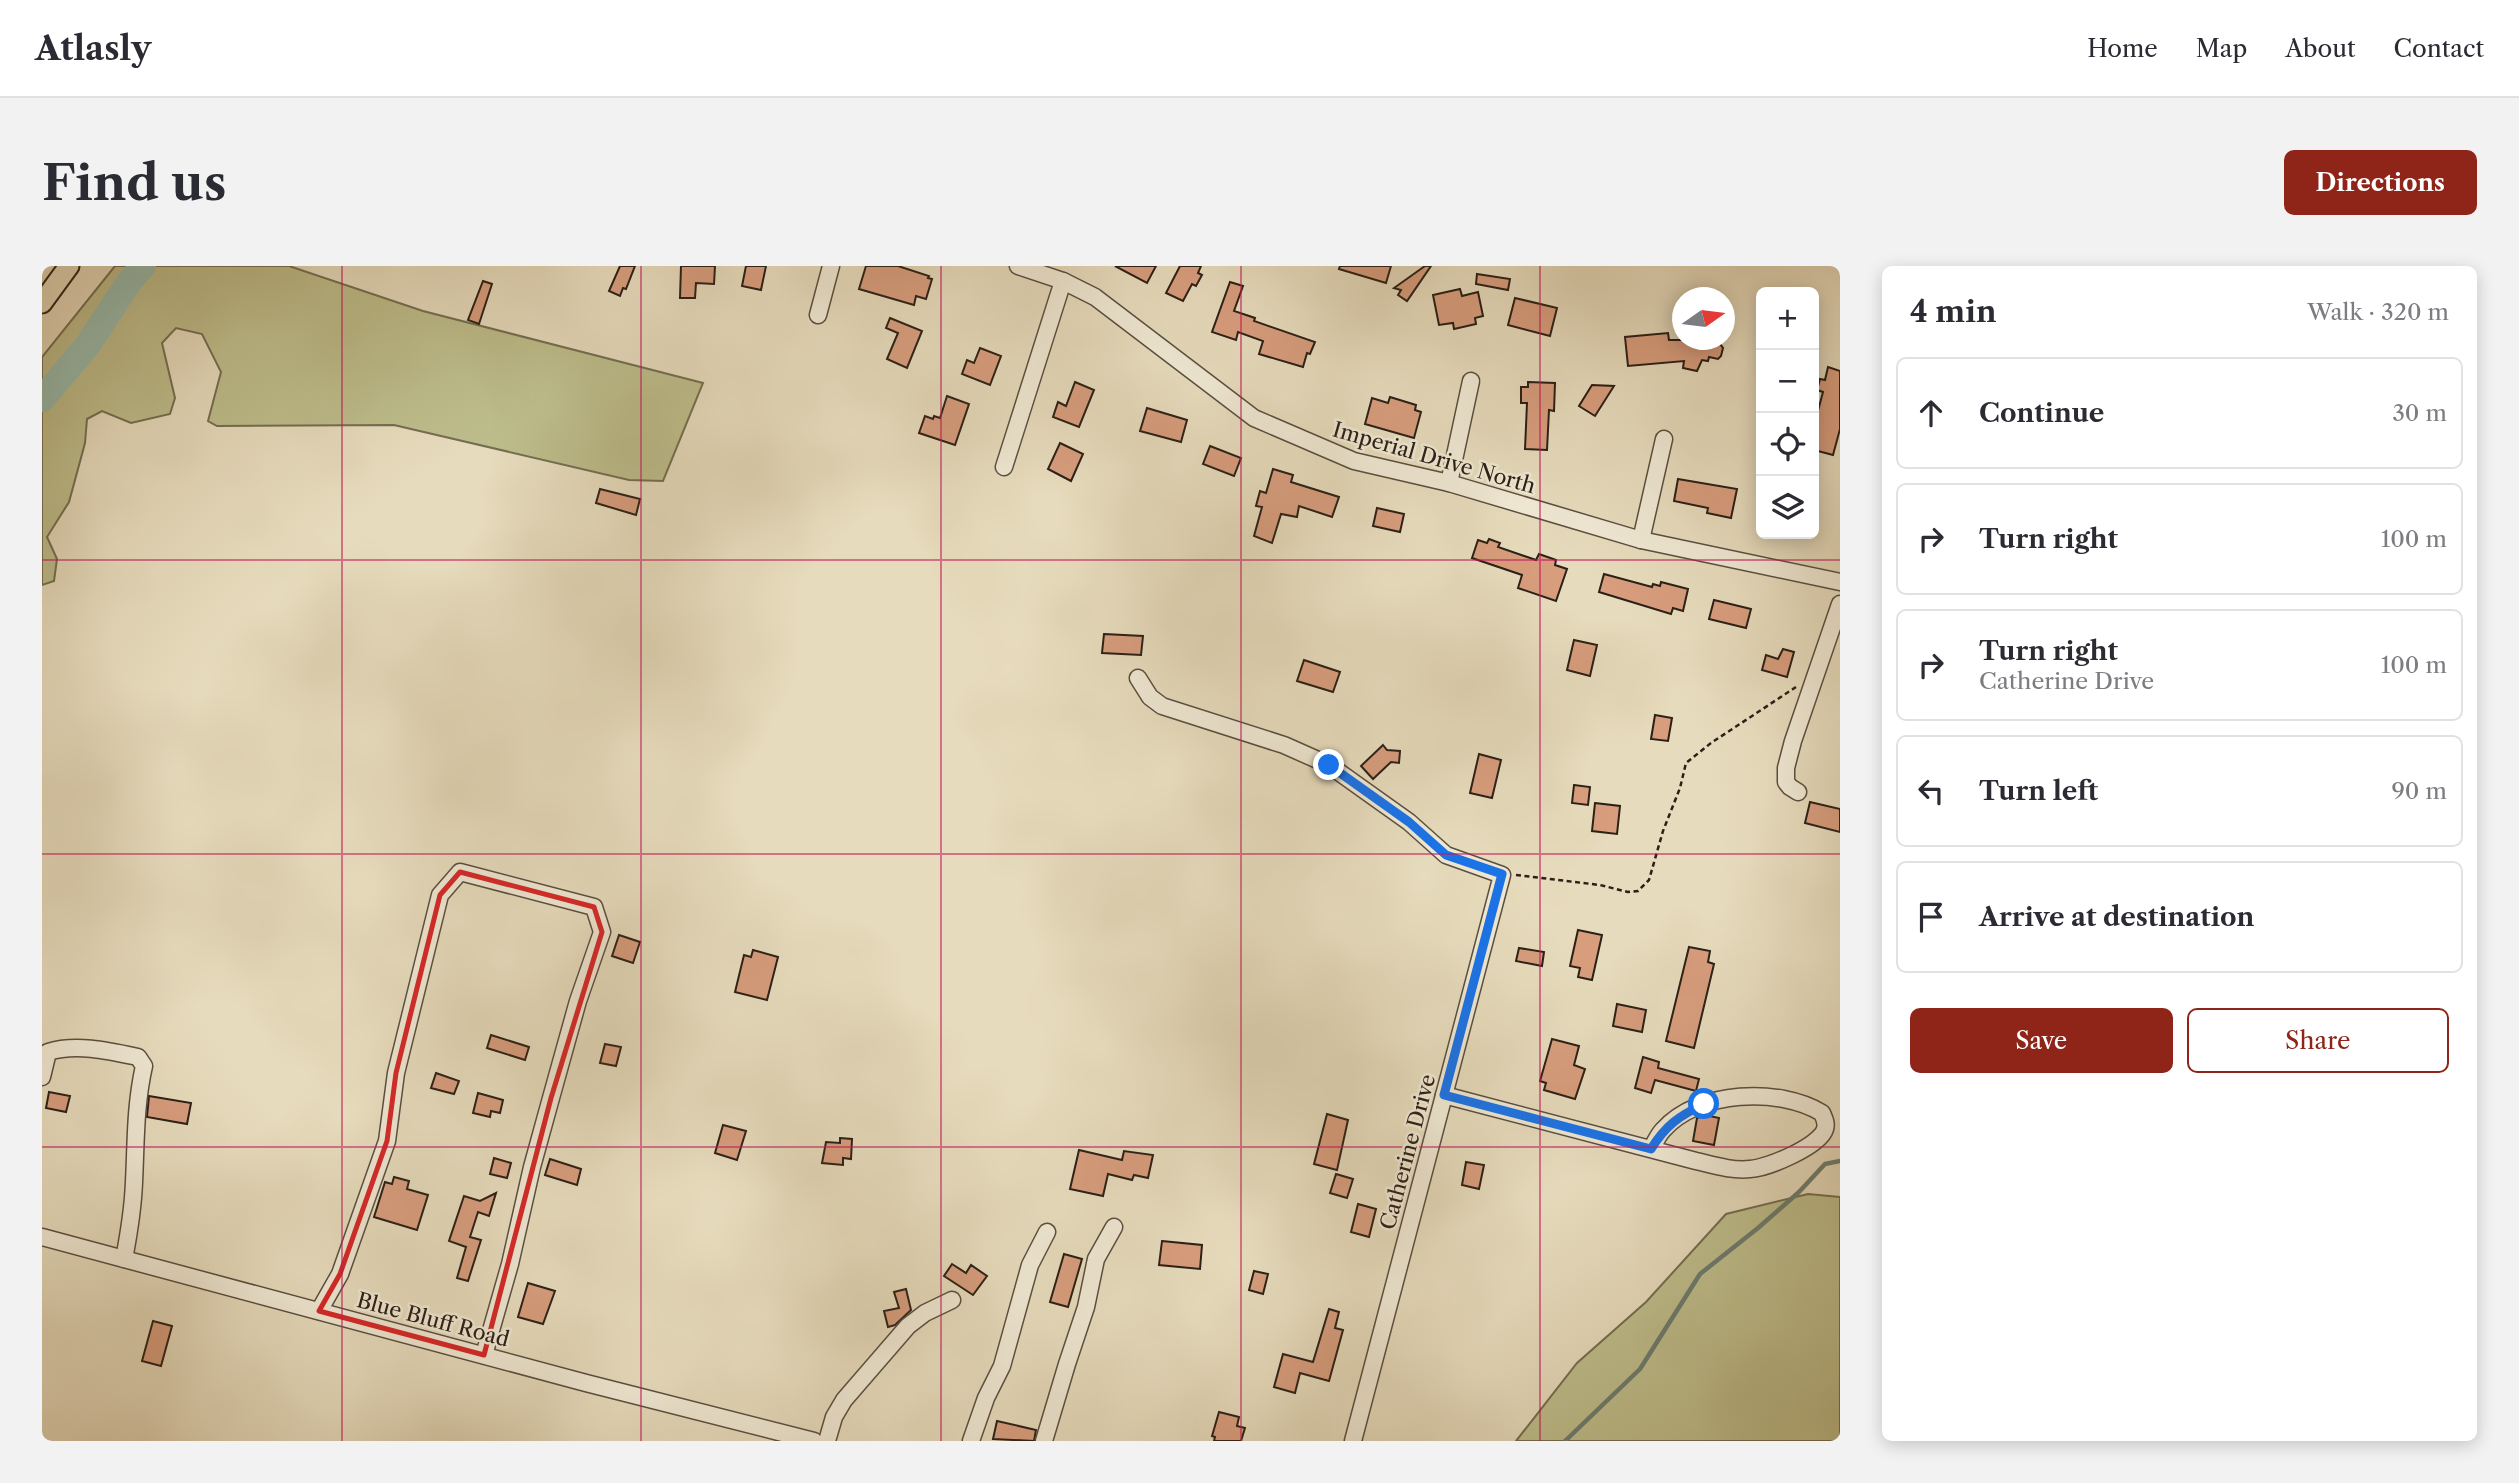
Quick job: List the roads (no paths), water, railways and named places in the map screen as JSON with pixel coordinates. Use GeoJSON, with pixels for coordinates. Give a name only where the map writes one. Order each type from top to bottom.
{"type":"FeatureCollection","features":[{"type":"Feature","properties":{"kind":"main road"},"geometry":{"type":"LineString","coordinates":[[42,303],[69,266]]}},
{"type":"Feature","properties":{"kind":"street"},"geometry":{"type":"LineString","coordinates":[[818,315],[831,266]]}},
{"type":"Feature","properties":{"kind":"street","name":"Imperial Drive North"},"geometry":{"type":"LineString","coordinates":[[1018,266],[1063,281],[1095,297],[1254,418],[1354,461],[1449,483],[1641,540],[1840,582]]}},
{"type":"Feature","properties":{"kind":"street"},"geometry":{"type":"LineString","coordinates":[[1004,467],[1063,281]]}},
{"type":"Feature","properties":{"kind":"street"},"geometry":{"type":"LineString","coordinates":[[1449,483],[1471,382]]}},
{"type":"Feature","properties":{"kind":"street"},"geometry":{"type":"LineString","coordinates":[[1641,540],[1664,439]]}},
{"type":"Feature","properties":{"kind":"street"},"geometry":{"type":"LineString","coordinates":[[1798,792],[1787,782],[1786,768],[1840,604]]}},
{"type":"Feature","properties":{"kind":"street","name":"Catherine Drive"},"geometry":{"type":"LineString","coordinates":[[1138,678],[1150,697],[1162,706],[1284,745],[1329,765],[1409,822],[1446,855],[1502,874],[1353,1441]]}},
{"type":"Feature","properties":{"kind":"street"},"geometry":{"type":"LineString","coordinates":[[319,1311],[340,1274],[387,1141],[396,1073],[440,895],[460,872],[557,896],[594,907],[603,932],[578,1001],[484,1355]]}},
{"type":"Feature","properties":{"kind":"street"},"geometry":{"type":"LineString","coordinates":[[42,1077],[48,1052],[59,1049],[107,1051],[138,1058],[144,1066],[134,1139],[134,1181],[124,1259]]}},
{"type":"Feature","properties":{"kind":"street"},"geometry":{"type":"LineString","coordinates":[[1444,1095],[1651,1149],[1728,1168],[1751,1169],[1777,1162],[1819,1138],[1825,1131],[1826,1124],[1822,1113],[1810,1105],[1773,1096],[1724,1099],[1704,1104],[1675,1120],[1663,1130],[1651,1149]]}},
{"type":"Feature","properties":{"kind":"street"},"geometry":{"type":"LineString","coordinates":[[1044,1441],[1086,1307],[1096,1259],[1114,1227]]}},
{"type":"Feature","properties":{"kind":"street"},"geometry":{"type":"LineString","coordinates":[[971,1441],[986,1398],[1002,1366],[1030,1265],[1046,1232]]}},
{"type":"Feature","properties":{"kind":"street","name":"Blue Bluff Road"},"geometry":{"type":"LineString","coordinates":[[42,1237],[814,1441]]}},
{"type":"Feature","properties":{"kind":"street"},"geometry":{"type":"LineString","coordinates":[[827,1441],[834,1417],[844,1400],[908,1326],[925,1313],[952,1300]]}},
{"type":"Feature","properties":{"kind":"waterway"},"geometry":{"type":"LineString","coordinates":[[42,399],[87,346],[129,282],[143,266]]}},
{"type":"Feature","properties":{"kind":"waterway"},"geometry":{"type":"LineString","coordinates":[[1565,1441],[1640,1369],[1700,1274],[1799,1192],[1825,1164],[1840,1161]]}}]}
